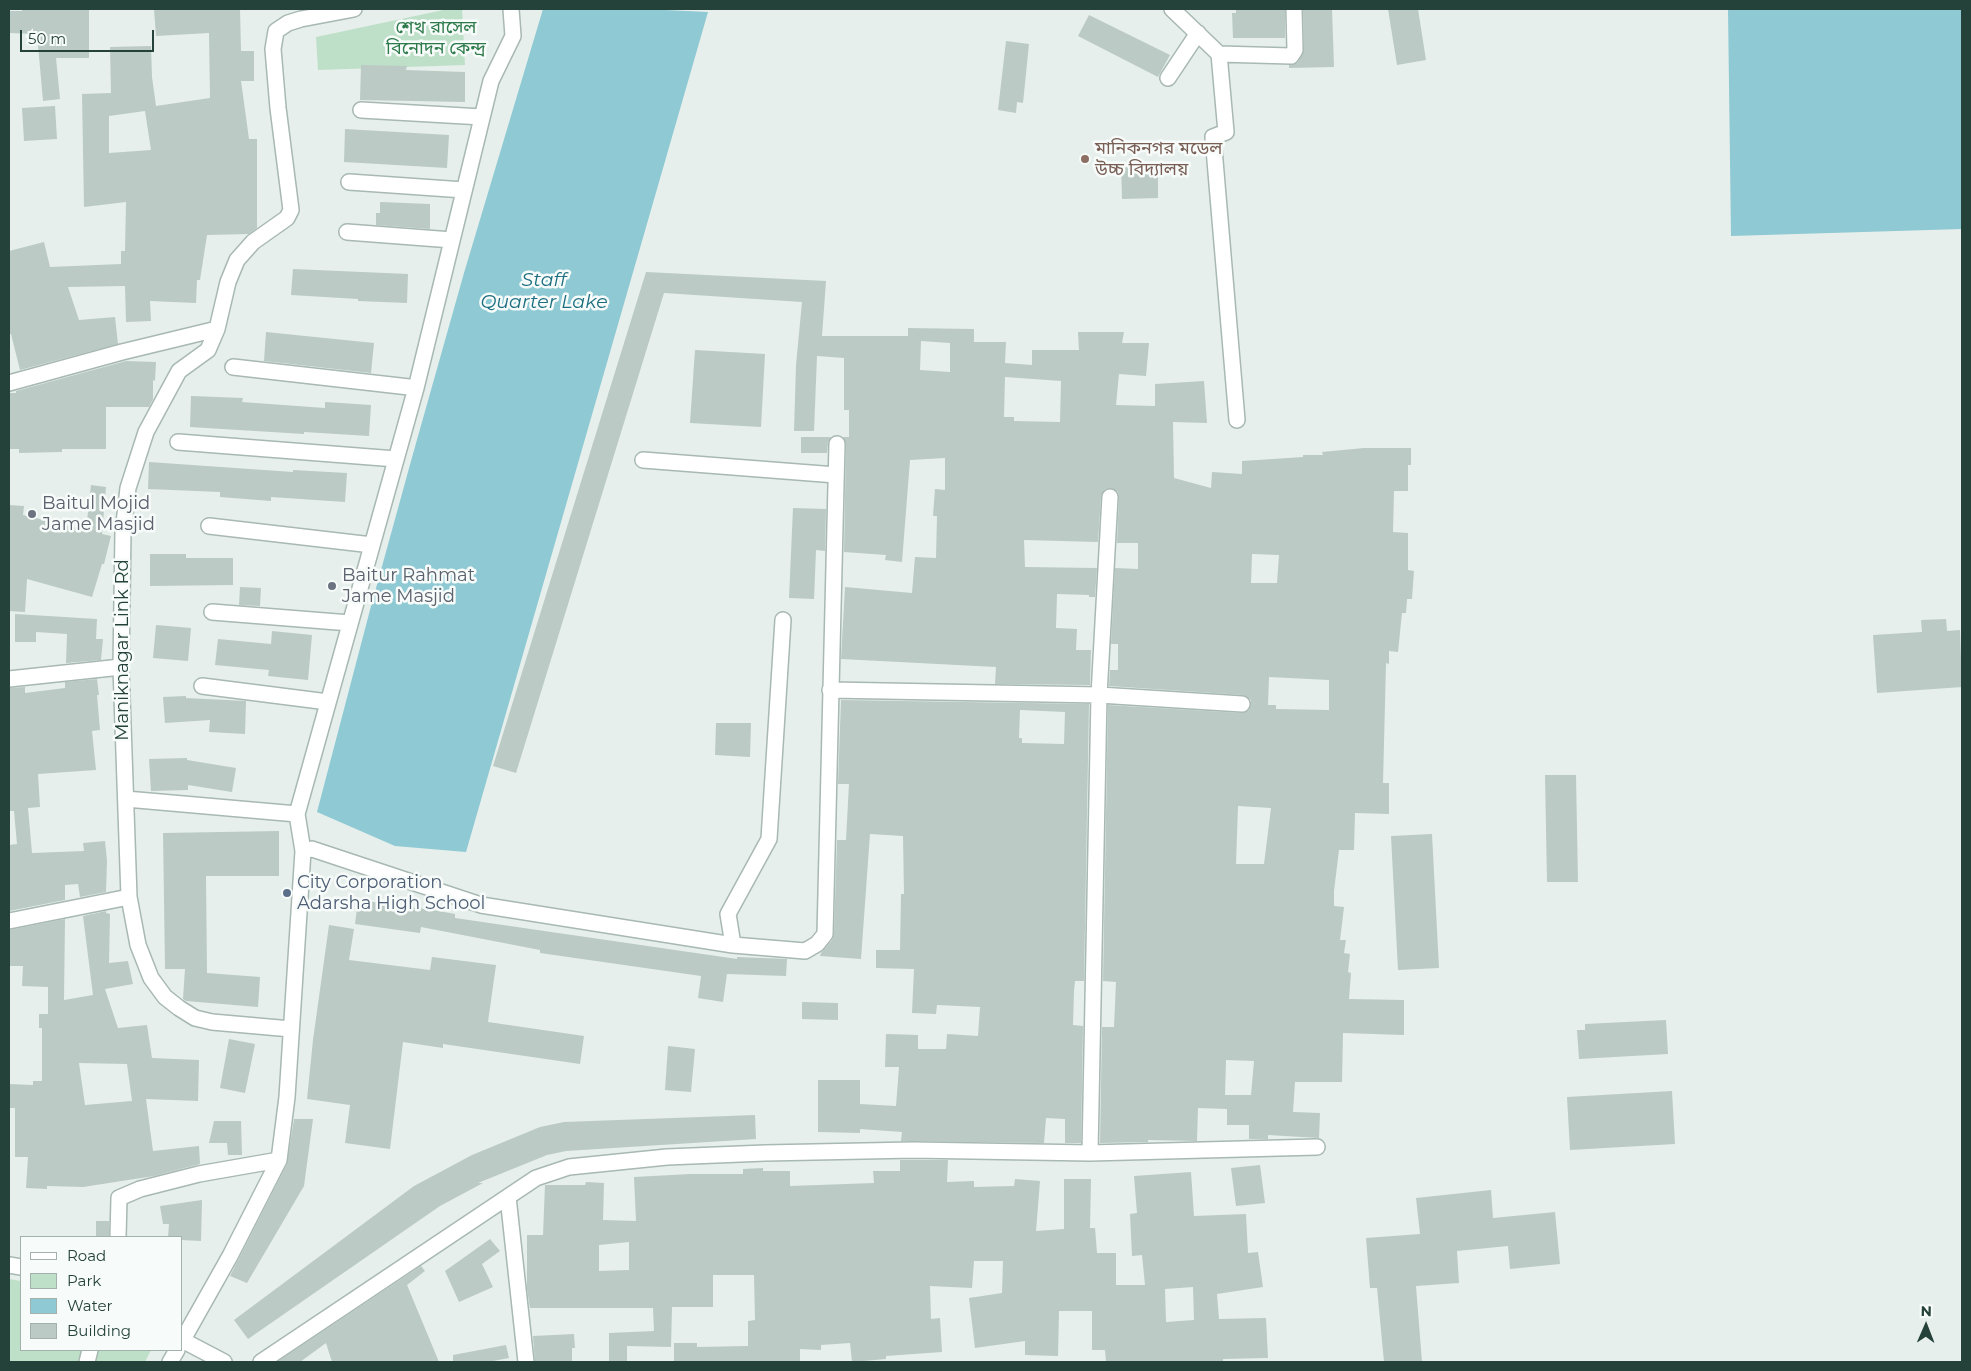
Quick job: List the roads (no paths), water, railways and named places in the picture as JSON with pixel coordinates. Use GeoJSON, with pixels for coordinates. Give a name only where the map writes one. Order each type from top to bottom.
{"type":"FeatureCollection","features":[{"type":"Feature","properties":{"kind":"street","name":"Maniknagar Link Rd"},"geometry":{"type":"LineString","coordinates":[[291,1029],[212,1022],[195,1018],[165,997],[151,978],[138,945],[128,897],[121,667],[123,532],[128,488],[146,432],[180,371],[208,350],[217,330],[228,282],[236,260],[253,242],[287,218],[291,210],[278,108],[273,49],[276,31],[288,23],[301,19],[354,9]]}},
{"type":"Feature","properties":{"kind":"street"},"geometry":{"type":"LineString","coordinates":[[182,1340],[230,1256],[279,1160],[287,1096],[303,851],[297,814],[416,388],[491,80],[513,36],[511,9]]}},
{"type":"Feature","properties":{"kind":"street"},"geometry":{"type":"LineString","coordinates":[[1172,9],[1219,54],[1226,132],[1213,137],[1237,420]]}},
{"type":"Feature","properties":{"kind":"street"},"geometry":{"type":"LineString","coordinates":[[1219,54],[1291,56],[1295,50],[1294,9]]}},
{"type":"Feature","properties":{"kind":"street"},"geometry":{"type":"LineString","coordinates":[[1168,78],[1198,33]]}},
{"type":"Feature","properties":{"kind":"street"},"geometry":{"type":"LineString","coordinates":[[361,110],[482,117]]}},
{"type":"Feature","properties":{"kind":"street"},"geometry":{"type":"LineString","coordinates":[[349,182],[464,190]]}},
{"type":"Feature","properties":{"kind":"street"},"geometry":{"type":"LineString","coordinates":[[347,232],[452,240]]}},
{"type":"Feature","properties":{"kind":"street"},"geometry":{"type":"LineString","coordinates":[[9,383],[122,352],[217,330]]}},
{"type":"Feature","properties":{"kind":"street"},"geometry":{"type":"LineString","coordinates":[[233,367],[409,387]]}},
{"type":"Feature","properties":{"kind":"street"},"geometry":{"type":"LineString","coordinates":[[178,442],[396,459]]}},
{"type":"Feature","properties":{"kind":"street"},"geometry":{"type":"LineString","coordinates":[[303,851],[312,849],[481,905],[733,945],[805,951],[817,944],[825,934],[837,444]]}},
{"type":"Feature","properties":{"kind":"street"},"geometry":{"type":"LineString","coordinates":[[643,460],[836,475]]}},
{"type":"Feature","properties":{"kind":"street"},"geometry":{"type":"LineString","coordinates":[[1090,1153],[1099,695],[1110,497]]}},
{"type":"Feature","properties":{"kind":"street"},"geometry":{"type":"LineString","coordinates":[[210,526],[372,545]]}},
{"type":"Feature","properties":{"kind":"street"},"geometry":{"type":"LineString","coordinates":[[212,612],[350,623]]}},
{"type":"Feature","properties":{"kind":"street"},"geometry":{"type":"LineString","coordinates":[[733,945],[728,914],[769,839],[782,620]]}},
{"type":"Feature","properties":{"kind":"street"},"geometry":{"type":"LineString","coordinates":[[9,679],[121,667]]}},
{"type":"Feature","properties":{"kind":"street"},"geometry":{"type":"LineString","coordinates":[[202,686],[328,702]]}},
{"type":"Feature","properties":{"kind":"street"},"geometry":{"type":"LineString","coordinates":[[830,690],[1099,695],[1242,704]]}},
{"type":"Feature","properties":{"kind":"street"},"geometry":{"type":"LineString","coordinates":[[126,799],[297,814]]}},
{"type":"Feature","properties":{"kind":"street"},"geometry":{"type":"LineString","coordinates":[[9,922],[128,897]]}},
{"type":"Feature","properties":{"kind":"street"},"geometry":{"type":"LineString","coordinates":[[261,1362],[536,1178],[569,1167],[667,1157],[765,1153],[913,1150],[1090,1153],[1317,1147]]}},
{"type":"Feature","properties":{"kind":"street"},"geometry":{"type":"LineString","coordinates":[[118,1236],[119,1198],[140,1188],[199,1174],[279,1160]]}},
{"type":"Feature","properties":{"kind":"street"},"geometry":{"type":"LineString","coordinates":[[508,1197],[526,1362]]}},
{"type":"Feature","properties":{"kind":"street"},"geometry":{"type":"LineString","coordinates":[[182,1342],[224,1362]]}},
{"type":"Feature","properties":{"kind":"street"},"geometry":{"type":"LineString","coordinates":[[170,1362],[176,1351]]}},
{"type":"Feature","properties":{"kind":"water","name":"Staff Quarter Lake"},"geometry":{"type":"Polygon","coordinates":[[[543,9],[643,9],[708,12],[466,852],[395,846],[317,812],[411,461],[464,273],[543,9]]]}},
{"type":"Feature","properties":{"kind":"water"},"geometry":{"type":"Polygon","coordinates":[[[1728,9],[1962,9],[1962,229],[1731,236],[1728,9]]]}},
{"type":"Feature","properties":{"kind":"place","name":"মানিকনগর মডেল উচ্চ বিদ্যালয়"},"geometry":{"type":"Point","coordinates":[1085,159]}},
{"type":"Feature","properties":{"kind":"place","name":"Baitul Mojid Jame Masjid"},"geometry":{"type":"Point","coordinates":[32,514]}},
{"type":"Feature","properties":{"kind":"place","name":"Baitur Rahmat Jame Masjid"},"geometry":{"type":"Point","coordinates":[332,586]}},
{"type":"Feature","properties":{"kind":"place","name":"City Corporation Adarsha High School"},"geometry":{"type":"Point","coordinates":[287,893]}},
{"type":"Feature","properties":{"kind":"park label","name":"শেখ রাসেল বিনোদন কেন্দ্র"},"geometry":{"type":"Point","coordinates":[436,38]}}]}
